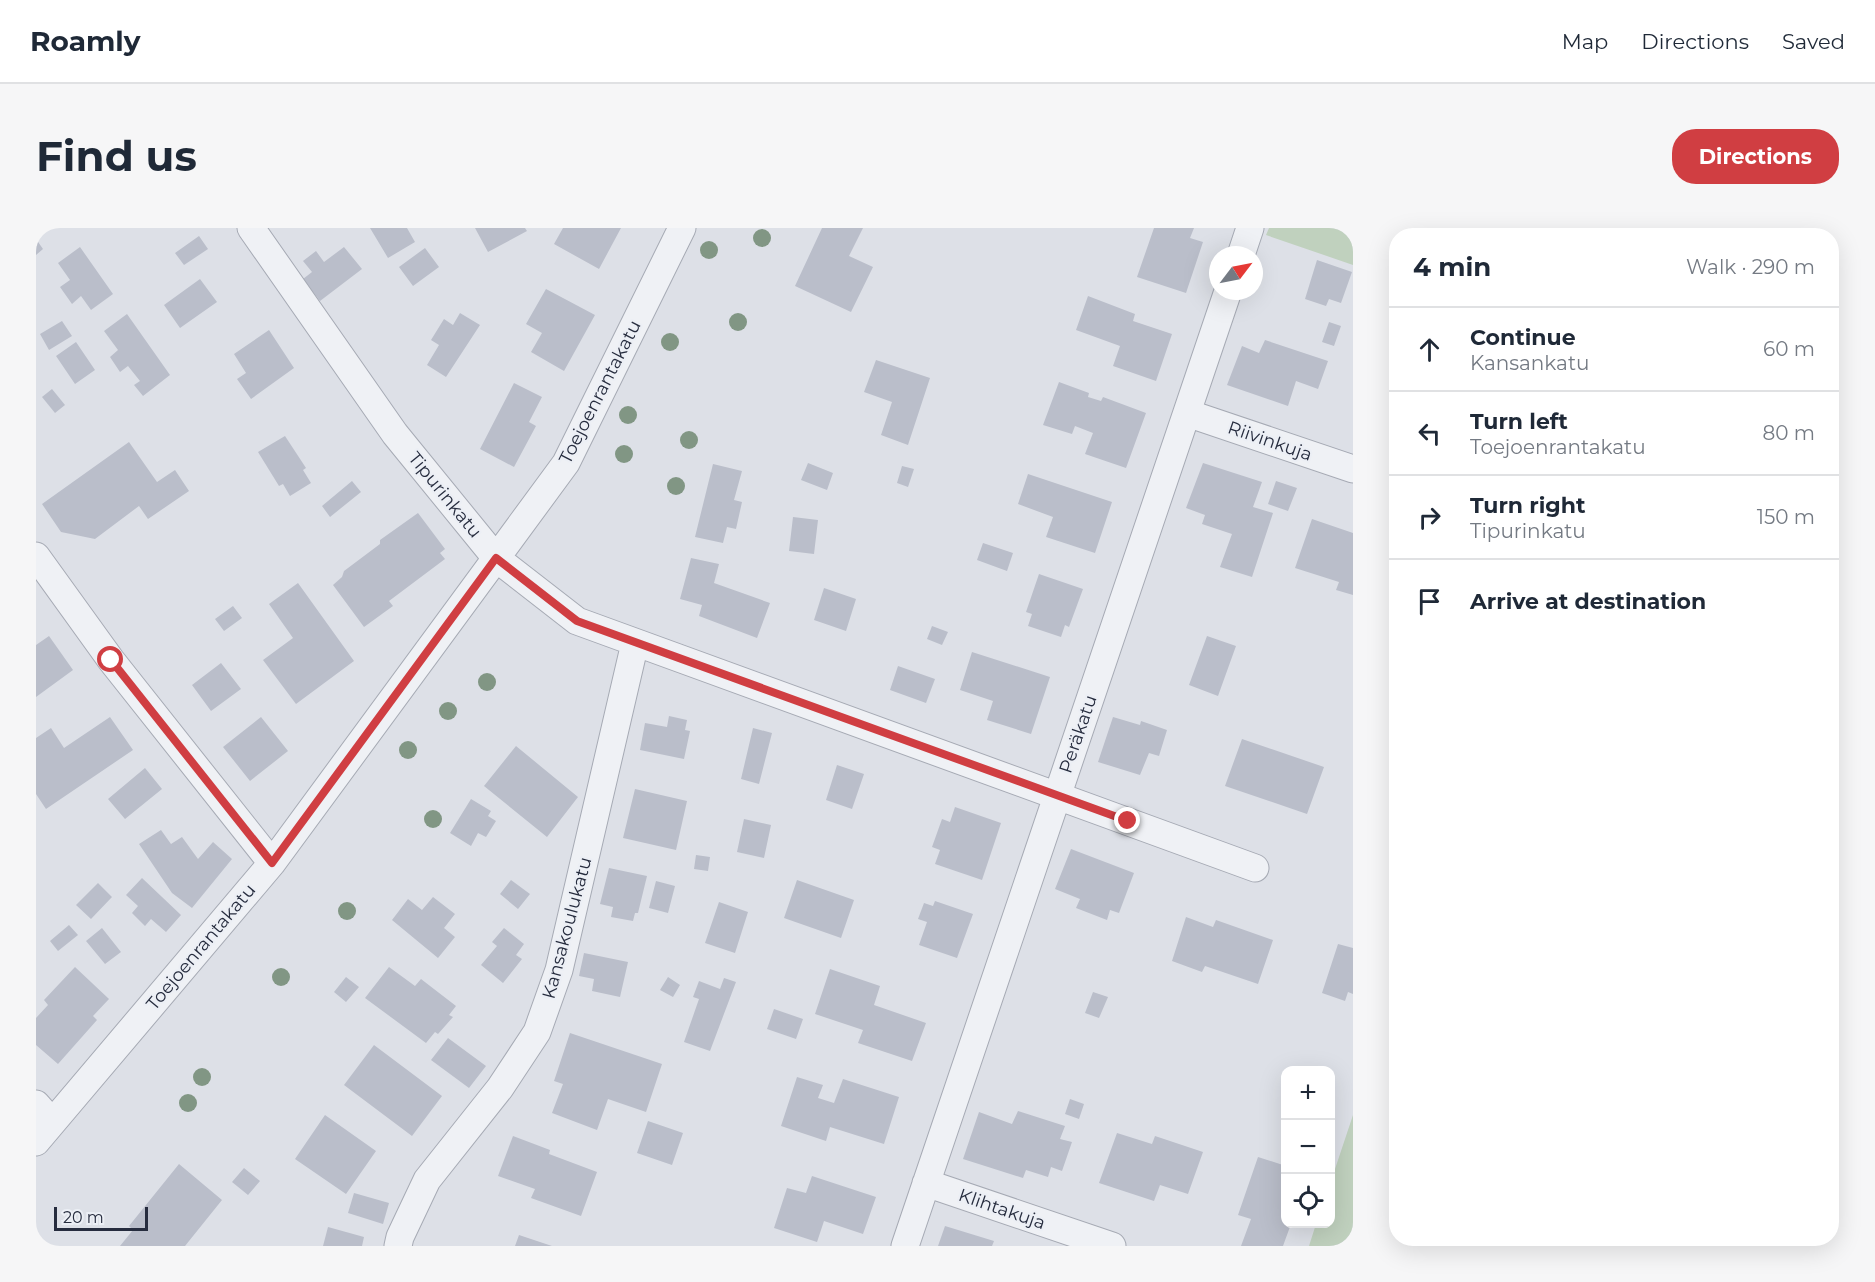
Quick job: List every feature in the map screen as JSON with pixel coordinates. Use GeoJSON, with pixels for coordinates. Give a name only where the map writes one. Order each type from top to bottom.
{"type":"FeatureCollection","features":[{"type":"Feature","properties":{"kind":"street","name":"Tipurinkatu"},"geometry":{"type":"LineString","coordinates":[[251,228],[395,434],[496,558],[577,621],[1255,868]]}},
{"type":"Feature","properties":{"kind":"street","name":"Toejoenrantakatu"},"geometry":{"type":"LineString","coordinates":[[42,1123],[272,863],[566,463],[682,228]]}},
{"type":"Feature","properties":{"kind":"street"},"geometry":{"type":"LineString","coordinates":[[1244,246],[1250,228]]}},
{"type":"Feature","properties":{"kind":"street","name":"Peräkatu"},"geometry":{"type":"LineString","coordinates":[[905,1246],[1225,300]]}},
{"type":"Feature","properties":{"kind":"street","name":"Riivinkuja"},"geometry":{"type":"LineString","coordinates":[[1187,413],[1353,469]]}},
{"type":"Feature","properties":{"kind":"street"},"geometry":{"type":"LineString","coordinates":[[36,556],[111,660],[272,863]]}},
{"type":"Feature","properties":{"kind":"street","name":"Kansakoulukatu"},"geometry":{"type":"LineString","coordinates":[[398,1246],[427,1180],[500,1088],[537,1032],[559,970],[635,643]]}},
{"type":"Feature","properties":{"kind":"street","name":"Klihtakuja"},"geometry":{"type":"LineString","coordinates":[[926,1183],[1112,1246]]}},
{"type":"Feature","properties":{"kind":"green space"},"geometry":{"type":"Polygon","coordinates":[[[1269,228],[1353,228],[1353,265],[1266,235],[1269,228]]]}},
{"type":"Feature","properties":{"kind":"green space"},"geometry":{"type":"Polygon","coordinates":[[[1353,1115],[1353,1246],[1309,1246],[1315,1228],[1335,1228],[1335,1169],[1353,1115]]]}},
{"type":"Feature","properties":{"kind":"building"},"geometry":{"type":"Polygon","coordinates":[[[370,228],[407,228],[415,242],[388,258],[370,228]]]}},
{"type":"Feature","properties":{"kind":"building"},"geometry":{"type":"Polygon","coordinates":[[[475,228],[525,228],[527,231],[488,252],[475,228]]]}},
{"type":"Feature","properties":{"kind":"building"},"geometry":{"type":"Polygon","coordinates":[[[563,228],[621,228],[599,269],[554,244],[563,228]]]}},
{"type":"Feature","properties":{"kind":"building"},"geometry":{"type":"Polygon","coordinates":[[[822,228],[863,228],[849,256],[873,267],[851,312],[795,286],[822,228]]]}},
{"type":"Feature","properties":{"kind":"building"},"geometry":{"type":"Polygon","coordinates":[[[1154,228],[1194,228],[1190,238],[1203,242],[1186,293],[1137,277],[1154,228]]]}},
{"type":"Feature","properties":{"kind":"building"},"geometry":{"type":"Polygon","coordinates":[[[199,236],[208,249],[184,265],[175,253],[199,236]]]}},
{"type":"Feature","properties":{"kind":"building"},"geometry":{"type":"Polygon","coordinates":[[[36,239],[43,249],[36,255],[36,239]]]}},
{"type":"Feature","properties":{"kind":"building"},"geometry":{"type":"Polygon","coordinates":[[[80,247],[113,294],[91,310],[81,296],[72,304],[60,287],[70,280],[58,263],[80,247]]]}},
{"type":"Feature","properties":{"kind":"building"},"geometry":{"type":"Polygon","coordinates":[[[344,247],[362,269],[320,301],[303,279],[312,272],[303,261],[316,251],[324,262],[344,247]]]}},
{"type":"Feature","properties":{"kind":"building"},"geometry":{"type":"Polygon","coordinates":[[[425,248],[439,267],[413,286],[399,267],[425,248]]]}},
{"type":"Feature","properties":{"kind":"building"},"geometry":{"type":"Polygon","coordinates":[[[1317,260],[1352,272],[1341,303],[1329,299],[1326,306],[1305,299],[1317,260]]]}},
{"type":"Feature","properties":{"kind":"building"},"geometry":{"type":"Polygon","coordinates":[[[200,279],[217,302],[180,328],[164,305],[200,279]]]}},
{"type":"Feature","properties":{"kind":"building"},"geometry":{"type":"Polygon","coordinates":[[[546,289],[595,315],[564,371],[531,352],[542,333],[526,324],[546,289]]]}},
{"type":"Feature","properties":{"kind":"building"},"geometry":{"type":"Polygon","coordinates":[[[1088,296],[1135,314],[1133,321],[1172,334],[1156,381],[1113,366],[1120,346],[1076,330],[1088,296]]]}},
{"type":"Feature","properties":{"kind":"building"},"geometry":{"type":"Polygon","coordinates":[[[460,313],[480,325],[446,377],[427,365],[439,345],[431,340],[444,319],[453,325],[460,313]]]}},
{"type":"Feature","properties":{"kind":"building"},"geometry":{"type":"Polygon","coordinates":[[[127,314],[170,375],[143,396],[134,385],[140,381],[128,366],[120,372],[110,357],[118,350],[104,331],[127,314]]]}},
{"type":"Feature","properties":{"kind":"building"},"geometry":{"type":"Polygon","coordinates":[[[62,321],[72,336],[49,350],[40,334],[62,321]]]}},
{"type":"Feature","properties":{"kind":"building"},"geometry":{"type":"Polygon","coordinates":[[[1329,322],[1341,326],[1334,346],[1322,342],[1329,322]]]}},
{"type":"Feature","properties":{"kind":"building"},"geometry":{"type":"Polygon","coordinates":[[[269,330],[294,368],[251,399],[237,379],[246,373],[234,354],[269,330]]]}},
{"type":"Feature","properties":{"kind":"building"},"geometry":{"type":"Polygon","coordinates":[[[1265,340],[1328,361],[1318,389],[1296,381],[1288,406],[1227,385],[1242,346],[1259,353],[1265,340]]]}},
{"type":"Feature","properties":{"kind":"building"},"geometry":{"type":"Polygon","coordinates":[[[76,342],[95,370],[75,384],[56,356],[76,342]]]}},
{"type":"Feature","properties":{"kind":"building"},"geometry":{"type":"Polygon","coordinates":[[[876,360],[930,378],[908,445],[881,435],[892,402],[864,392],[876,360]]]}},
{"type":"Feature","properties":{"kind":"building"},"geometry":{"type":"Polygon","coordinates":[[[1059,382],[1089,393],[1088,397],[1101,401],[1103,397],[1146,413],[1126,468],[1085,454],[1093,433],[1075,426],[1072,434],[1043,425],[1059,382]]]}},
{"type":"Feature","properties":{"kind":"building"},"geometry":{"type":"Polygon","coordinates":[[[514,383],[542,397],[529,422],[536,426],[514,467],[480,449],[514,383]]]}},
{"type":"Feature","properties":{"kind":"building"},"geometry":{"type":"Polygon","coordinates":[[[52,389],[65,405],[55,413],[42,397],[52,389]]]}},
{"type":"Feature","properties":{"kind":"building"},"geometry":{"type":"Polygon","coordinates":[[[285,436],[306,468],[303,470],[311,483],[290,496],[283,484],[279,486],[258,452],[285,436]]]}},
{"type":"Feature","properties":{"kind":"building"},"geometry":{"type":"Polygon","coordinates":[[[129,442],[157,482],[175,470],[189,491],[148,519],[139,506],[95,539],[61,532],[42,504],[129,442]]]}},
{"type":"Feature","properties":{"kind":"building"},"geometry":{"type":"Polygon","coordinates":[[[808,463],[833,473],[827,490],[801,480],[808,463]]]}},
{"type":"Feature","properties":{"kind":"building"},"geometry":{"type":"Polygon","coordinates":[[[1203,463],[1262,482],[1253,507],[1273,513],[1252,577],[1220,567],[1232,534],[1202,524],[1205,515],[1186,508],[1203,463]]]}},
{"type":"Feature","properties":{"kind":"building"},"geometry":{"type":"Polygon","coordinates":[[[713,464],[742,471],[734,500],[742,502],[736,529],[727,527],[723,543],[695,537],[713,464]]]}},
{"type":"Feature","properties":{"kind":"building"},"geometry":{"type":"Polygon","coordinates":[[[902,466],[914,469],[908,487],[897,483],[902,466]]]}},
{"type":"Feature","properties":{"kind":"building"},"geometry":{"type":"Polygon","coordinates":[[[1028,474],[1112,502],[1095,553],[1046,537],[1053,517],[1018,504],[1028,474]]]}},
{"type":"Feature","properties":{"kind":"building"},"geometry":{"type":"Polygon","coordinates":[[[352,481],[361,492],[330,517],[322,506],[352,481]]]}},
{"type":"Feature","properties":{"kind":"building"},"geometry":{"type":"Polygon","coordinates":[[[1276,481],[1297,488],[1288,511],[1268,504],[1276,481]]]}},
{"type":"Feature","properties":{"kind":"building"},"geometry":{"type":"Polygon","coordinates":[[[418,513],[445,549],[440,553],[445,559],[389,601],[393,606],[364,627],[333,585],[342,577],[344,571],[380,544],[380,540],[418,513]]]}},
{"type":"Feature","properties":{"kind":"building"},"geometry":{"type":"Polygon","coordinates":[[[793,517],[818,520],[814,554],[789,551],[793,517]]]}},
{"type":"Feature","properties":{"kind":"building"},"geometry":{"type":"Polygon","coordinates":[[[1312,519],[1353,533],[1353,595],[1336,590],[1339,582],[1295,568],[1312,519]]]}},
{"type":"Feature","properties":{"kind":"building"},"geometry":{"type":"Polygon","coordinates":[[[983,543],[1013,553],[1007,571],[977,560],[983,543]]]}},
{"type":"Feature","properties":{"kind":"building"},"geometry":{"type":"Polygon","coordinates":[[[691,558],[719,564],[714,583],[770,603],[757,638],[699,616],[702,605],[680,599],[691,558]]]}},
{"type":"Feature","properties":{"kind":"building"},"geometry":{"type":"Polygon","coordinates":[[[1039,574],[1083,589],[1069,627],[1065,625],[1061,637],[1028,626],[1032,614],[1026,612],[1039,574]]]}},
{"type":"Feature","properties":{"kind":"building"},"geometry":{"type":"Polygon","coordinates":[[[298,583],[354,661],[296,704],[263,660],[293,638],[269,604],[298,583]]]}},
{"type":"Feature","properties":{"kind":"building"},"geometry":{"type":"Polygon","coordinates":[[[824,588],[856,599],[846,631],[814,620],[824,588]]]}},
{"type":"Feature","properties":{"kind":"building"},"geometry":{"type":"Polygon","coordinates":[[[233,606],[242,618],[224,631],[215,619],[233,606]]]}},
{"type":"Feature","properties":{"kind":"building"},"geometry":{"type":"Polygon","coordinates":[[[932,626],[948,632],[942,645],[927,639],[932,626]]]}},
{"type":"Feature","properties":{"kind":"building"},"geometry":{"type":"Polygon","coordinates":[[[49,636],[73,670],[36,697],[36,645],[49,636]]]}},
{"type":"Feature","properties":{"kind":"building"},"geometry":{"type":"Polygon","coordinates":[[[1207,636],[1236,646],[1218,696],[1189,685],[1207,636]]]}},
{"type":"Feature","properties":{"kind":"building"},"geometry":{"type":"Polygon","coordinates":[[[972,652],[1050,677],[1031,734],[987,720],[993,701],[960,690],[972,652]]]}},
{"type":"Feature","properties":{"kind":"building"},"geometry":{"type":"Polygon","coordinates":[[[221,663],[241,689],[211,711],[192,685],[221,663]]]}},
{"type":"Feature","properties":{"kind":"building"},"geometry":{"type":"Polygon","coordinates":[[[898,666],[935,679],[926,703],[890,690],[898,666]]]}},
{"type":"Feature","properties":{"kind":"building"},"geometry":{"type":"Polygon","coordinates":[[[669,716],[687,720],[685,730],[690,731],[684,759],[640,750],[645,723],[667,727],[669,716]]]}},
{"type":"Feature","properties":{"kind":"building"},"geometry":{"type":"Polygon","coordinates":[[[110,717],[133,750],[46,809],[36,794],[36,738],[51,728],[64,748],[110,717]]]}},
{"type":"Feature","properties":{"kind":"building"},"geometry":{"type":"Polygon","coordinates":[[[261,717],[288,751],[250,781],[223,747],[261,717]]]}},
{"type":"Feature","properties":{"kind":"building"},"geometry":{"type":"Polygon","coordinates":[[[1113,717],[1140,725],[1141,721],[1167,730],[1159,756],[1149,753],[1140,775],[1098,762],[1113,717]]]}},
{"type":"Feature","properties":{"kind":"building"},"geometry":{"type":"Polygon","coordinates":[[[753,728],[772,733],[759,784],[741,779],[753,728]]]}},
{"type":"Feature","properties":{"kind":"building"},"geometry":{"type":"Polygon","coordinates":[[[1242,739],[1324,767],[1307,814],[1225,786],[1242,739]]]}},
{"type":"Feature","properties":{"kind":"building"},"geometry":{"type":"Polygon","coordinates":[[[516,746],[578,797],[547,837],[484,786],[516,746]]]}},
{"type":"Feature","properties":{"kind":"building"},"geometry":{"type":"Polygon","coordinates":[[[837,765],[864,774],[852,809],[826,800],[837,765]]]}},
{"type":"Feature","properties":{"kind":"building"},"geometry":{"type":"Polygon","coordinates":[[[145,768],[162,789],[125,819],[108,799],[145,768]]]}},
{"type":"Feature","properties":{"kind":"building"},"geometry":{"type":"Polygon","coordinates":[[[635,789],[687,801],[676,850],[623,838],[635,789]]]}},
{"type":"Feature","properties":{"kind":"building"},"geometry":{"type":"Polygon","coordinates":[[[471,799],[491,811],[488,816],[496,821],[486,837],[478,833],[471,846],[450,833],[471,799]]]}},
{"type":"Feature","properties":{"kind":"building"},"geometry":{"type":"Polygon","coordinates":[[[955,807],[1001,823],[982,880],[935,864],[940,850],[932,847],[942,819],[950,822],[955,807]]]}},
{"type":"Feature","properties":{"kind":"building"},"geometry":{"type":"Polygon","coordinates":[[[744,819],[771,825],[764,858],[737,852],[744,819]]]}},
{"type":"Feature","properties":{"kind":"building"},"geometry":{"type":"Polygon","coordinates":[[[161,830],[171,844],[182,837],[198,859],[213,842],[232,859],[192,908],[172,893],[139,844],[161,830]]]}},
{"type":"Feature","properties":{"kind":"building"},"geometry":{"type":"Polygon","coordinates":[[[1071,849],[1134,873],[1119,913],[1110,910],[1107,920],[1076,908],[1080,899],[1055,889],[1071,849]]]}},
{"type":"Feature","properties":{"kind":"building"},"geometry":{"type":"Polygon","coordinates":[[[696,855],[710,857],[708,871],[694,869],[696,855]]]}},
{"type":"Feature","properties":{"kind":"building"},"geometry":{"type":"Polygon","coordinates":[[[609,868],[647,876],[638,913],[635,913],[633,921],[611,917],[613,907],[600,904],[609,868]]]}},
{"type":"Feature","properties":{"kind":"building"},"geometry":{"type":"Polygon","coordinates":[[[142,878],[181,915],[166,932],[151,919],[145,926],[132,913],[138,906],[126,895],[142,878]]]}},
{"type":"Feature","properties":{"kind":"building"},"geometry":{"type":"Polygon","coordinates":[[[511,880],[530,894],[518,909],[500,894],[511,880]]]}},
{"type":"Feature","properties":{"kind":"building"},"geometry":{"type":"Polygon","coordinates":[[[797,880],[854,900],[841,938],[784,918],[797,880]]]}},
{"type":"Feature","properties":{"kind":"building"},"geometry":{"type":"Polygon","coordinates":[[[656,881],[675,886],[668,913],[649,908],[656,881]]]}},
{"type":"Feature","properties":{"kind":"building"},"geometry":{"type":"Polygon","coordinates":[[[98,883],[112,897],[91,919],[76,905],[98,883]]]}},
{"type":"Feature","properties":{"kind":"building"},"geometry":{"type":"Polygon","coordinates":[[[433,897],[455,914],[444,928],[455,937],[438,958],[392,920],[408,899],[422,910],[433,897]]]}},
{"type":"Feature","properties":{"kind":"building"},"geometry":{"type":"Polygon","coordinates":[[[935,901],[973,914],[957,958],[919,945],[927,922],[918,919],[924,903],[933,906],[935,901]]]}},
{"type":"Feature","properties":{"kind":"building"},"geometry":{"type":"Polygon","coordinates":[[[719,902],[748,912],[735,953],[705,943],[719,902]]]}},
{"type":"Feature","properties":{"kind":"building"},"geometry":{"type":"Polygon","coordinates":[[[1186,917],[1213,927],[1216,920],[1273,940],[1258,984],[1205,966],[1202,972],[1172,961],[1186,917]]]}},
{"type":"Feature","properties":{"kind":"building"},"geometry":{"type":"Polygon","coordinates":[[[69,925],[78,935],[58,951],[50,941],[69,925]]]}},
{"type":"Feature","properties":{"kind":"building"},"geometry":{"type":"Polygon","coordinates":[[[102,928],[121,952],[105,964],[86,941],[102,928]]]}},
{"type":"Feature","properties":{"kind":"building"},"geometry":{"type":"Polygon","coordinates":[[[504,928],[524,944],[516,955],[522,959],[503,983],[481,965],[497,946],[492,942],[504,928]]]}},
{"type":"Feature","properties":{"kind":"building"},"geometry":{"type":"Polygon","coordinates":[[[1338,944],[1353,948],[1353,994],[1348,992],[1345,1001],[1322,993],[1338,944]]]}},
{"type":"Feature","properties":{"kind":"building"},"geometry":{"type":"Polygon","coordinates":[[[584,953],[628,962],[620,997],[592,991],[594,979],[579,976],[584,953]]]}},
{"type":"Feature","properties":{"kind":"building"},"geometry":{"type":"Polygon","coordinates":[[[75,967],[109,999],[93,1016],[97,1020],[58,1064],[36,1045],[36,1018],[48,1005],[44,1000],[75,967]]]}},
{"type":"Feature","properties":{"kind":"building"},"geometry":{"type":"Polygon","coordinates":[[[389,967],[415,986],[421,979],[456,1006],[449,1015],[453,1017],[438,1034],[435,1032],[426,1043],[365,998],[389,967]]]}},
{"type":"Feature","properties":{"kind":"building"},"geometry":{"type":"Polygon","coordinates":[[[830,969],[880,986],[874,1005],[926,1023],[912,1061],[858,1043],[863,1030],[815,1014],[830,969]]]}},
{"type":"Feature","properties":{"kind":"building"},"geometry":{"type":"Polygon","coordinates":[[[346,977],[359,987],[346,1002],[334,992],[346,977]]]}},
{"type":"Feature","properties":{"kind":"building"},"geometry":{"type":"Polygon","coordinates":[[[668,977],[680,985],[673,997],[660,990],[668,977]]]}},
{"type":"Feature","properties":{"kind":"building"},"geometry":{"type":"Polygon","coordinates":[[[724,978],[736,982],[710,1051],[684,1042],[699,999],[693,997],[699,981],[720,989],[724,978]]]}},
{"type":"Feature","properties":{"kind":"building"},"geometry":{"type":"Polygon","coordinates":[[[1093,992],[1108,997],[1099,1018],[1085,1013],[1093,992]]]}},
{"type":"Feature","properties":{"kind":"building"},"geometry":{"type":"Polygon","coordinates":[[[774,1009],[803,1019],[796,1039],[767,1029],[774,1009]]]}},
{"type":"Feature","properties":{"kind":"building"},"geometry":{"type":"Polygon","coordinates":[[[570,1033],[662,1064],[646,1112],[608,1099],[597,1130],[552,1113],[563,1084],[554,1081],[570,1033]]]}},
{"type":"Feature","properties":{"kind":"building"},"geometry":{"type":"Polygon","coordinates":[[[448,1038],[486,1066],[469,1088],[431,1060],[448,1038]]]}},
{"type":"Feature","properties":{"kind":"building"},"geometry":{"type":"Polygon","coordinates":[[[374,1045],[442,1096],[412,1136],[344,1085],[374,1045]]]}},
{"type":"Feature","properties":{"kind":"building"},"geometry":{"type":"Polygon","coordinates":[[[797,1077],[823,1085],[818,1098],[834,1103],[843,1079],[899,1097],[884,1144],[830,1127],[826,1141],[781,1126],[797,1077]]]}},
{"type":"Feature","properties":{"kind":"building"},"geometry":{"type":"Polygon","coordinates":[[[1070,1099],[1084,1104],[1079,1119],[1065,1114],[1070,1099]]]}},
{"type":"Feature","properties":{"kind":"building"},"geometry":{"type":"Polygon","coordinates":[[[1018,1111],[1065,1126],[1060,1139],[1072,1142],[1062,1171],[1051,1167],[1048,1177],[1026,1170],[1023,1178],[963,1159],[979,1112],[1012,1124],[1018,1111]]]}},
{"type":"Feature","properties":{"kind":"building"},"geometry":{"type":"Polygon","coordinates":[[[325,1115],[376,1151],[346,1194],[295,1159],[325,1115]]]}},
{"type":"Feature","properties":{"kind":"building"},"geometry":{"type":"Polygon","coordinates":[[[648,1121],[683,1133],[672,1165],[637,1153],[648,1121]]]}},
{"type":"Feature","properties":{"kind":"building"},"geometry":{"type":"Polygon","coordinates":[[[1117,1133],[1152,1144],[1155,1136],[1203,1152],[1188,1194],[1160,1185],[1154,1201],[1099,1183],[1117,1133]]]}},
{"type":"Feature","properties":{"kind":"building"},"geometry":{"type":"Polygon","coordinates":[[[513,1136],[550,1150],[549,1154],[597,1172],[581,1216],[531,1198],[535,1189],[498,1176],[513,1136]]]}},
{"type":"Feature","properties":{"kind":"building"},"geometry":{"type":"Polygon","coordinates":[[[1258,1157],[1281,1164],[1281,1228],[1290,1228],[1283,1246],[1241,1246],[1251,1219],[1238,1215],[1258,1157]]]}},
{"type":"Feature","properties":{"kind":"building"},"geometry":{"type":"Polygon","coordinates":[[[179,1164],[222,1200],[185,1246],[120,1246],[133,1230],[129,1226],[179,1164]]]}},
{"type":"Feature","properties":{"kind":"building"},"geometry":{"type":"Polygon","coordinates":[[[244,1168],[260,1181],[248,1195],[232,1182],[244,1168]]]}},
{"type":"Feature","properties":{"kind":"building"},"geometry":{"type":"Polygon","coordinates":[[[812,1176],[876,1197],[863,1234],[824,1221],[817,1242],[774,1228],[787,1188],[806,1193],[812,1176]]]}},
{"type":"Feature","properties":{"kind":"building"},"geometry":{"type":"Polygon","coordinates":[[[354,1193],[389,1203],[383,1224],[348,1213],[354,1193]]]}},
{"type":"Feature","properties":{"kind":"building"},"geometry":{"type":"Polygon","coordinates":[[[945,1226],[994,1241],[992,1246],[938,1246],[945,1226]]]}},
{"type":"Feature","properties":{"kind":"building"},"geometry":{"type":"Polygon","coordinates":[[[328,1227],[364,1237],[362,1246],[323,1246],[328,1227]]]}},
{"type":"Feature","properties":{"kind":"building"},"geometry":{"type":"Polygon","coordinates":[[[519,1235],[552,1246],[515,1246],[519,1235]]]}},
{"type":"Feature","properties":{"kind":"route"},"geometry":{"type":"LineString","coordinates":[[111,660],[272,863],[496,558],[577,621],[1128,821]]}}]}
